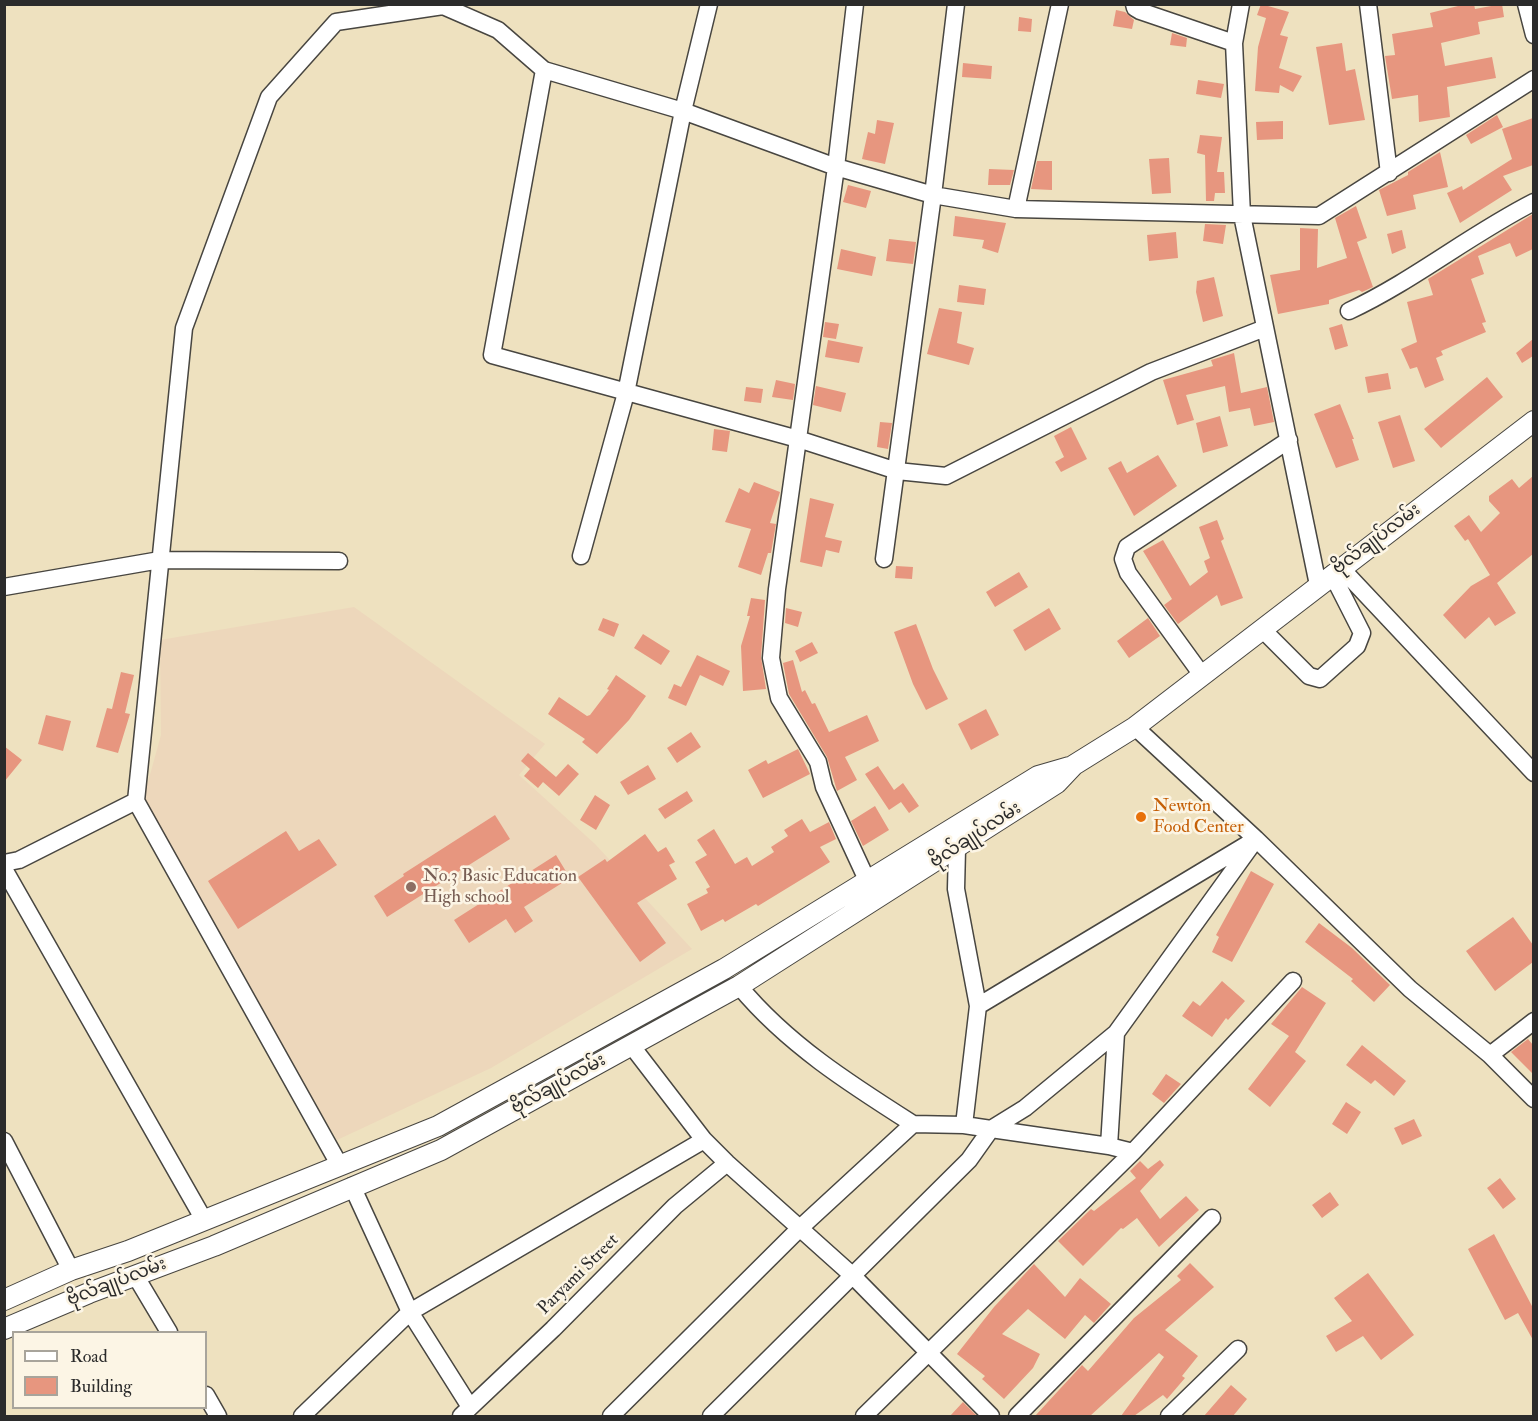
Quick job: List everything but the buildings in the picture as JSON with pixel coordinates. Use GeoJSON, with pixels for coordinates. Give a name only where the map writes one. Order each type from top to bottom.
{"type":"FeatureCollection","features":[{"type":"Feature","properties":{"kind":"main road","name":"ဗိုလ်ချုပ်လမ်း"},"geometry":{"type":"LineString","coordinates":[[4,1329],[135,1275],[214,1246],[441,1150],[739,986],[957,849],[1057,783],[1074,765],[1135,727],[1533,421]]}},
{"type":"Feature","properties":{"kind":"main road","name":"ဗိုလ်ချုပ်လမ်း"},"geometry":{"type":"LineString","coordinates":[[4,1300],[71,1270],[128,1251],[438,1126],[723,969],[1038,776],[1074,765]]}},
{"type":"Feature","properties":{"kind":"street"},"geometry":{"type":"LineString","coordinates":[[581,556],[626,393],[683,111],[709,4]]}},
{"type":"Feature","properties":{"kind":"street"},"geometry":{"type":"LineString","coordinates":[[855,4],[836,167],[777,589],[771,658],[778,698],[818,762],[824,787],[867,880]]}},
{"type":"Feature","properties":{"kind":"street"},"geometry":{"type":"LineString","coordinates":[[884,559],[956,4]]}},
{"type":"Feature","properties":{"kind":"street"},"geometry":{"type":"LineString","coordinates":[[1016,210],[1060,4]]}},
{"type":"Feature","properties":{"kind":"street"},"geometry":{"type":"LineString","coordinates":[[1134,4],[1135,8],[1140,11],[1234,44]]}},
{"type":"Feature","properties":{"kind":"street"},"geometry":{"type":"LineString","coordinates":[[1241,4],[1234,44],[1242,215],[1289,440],[1330,576],[1362,633],[1357,646],[1320,679],[1309,676],[1262,628]]}},
{"type":"Feature","properties":{"kind":"street"},"geometry":{"type":"LineString","coordinates":[[1368,4],[1389,173]]}},
{"type":"Feature","properties":{"kind":"street"},"geometry":{"type":"LineString","coordinates":[[1526,4],[1533,35]]}},
{"type":"Feature","properties":{"kind":"street"},"geometry":{"type":"LineString","coordinates":[[340,1166],[136,801],[184,328],[269,97],[336,22],[442,6],[498,30],[544,70],[683,111],[836,167],[933,195],[1016,210],[1318,216],[1389,173],[1533,79]]}},
{"type":"Feature","properties":{"kind":"street"},"geometry":{"type":"LineString","coordinates":[[544,70],[492,355],[798,439],[897,471],[946,476],[1151,372],[1265,328]]}},
{"type":"Feature","properties":{"kind":"street"},"geometry":{"type":"LineString","coordinates":[[1349,311],[1392,291],[1445,254],[1533,202]]}},
{"type":"Feature","properties":{"kind":"street"},"geometry":{"type":"LineString","coordinates":[[1202,675],[1128,573],[1123,559],[1127,547],[1289,440]]}},
{"type":"Feature","properties":{"kind":"street"},"geometry":{"type":"LineString","coordinates":[[4,587],[160,560],[339,561]]}},
{"type":"Feature","properties":{"kind":"street"},"geometry":{"type":"LineString","coordinates":[[1330,576],[1533,773]]}},
{"type":"Feature","properties":{"kind":"street"},"geometry":{"type":"LineString","coordinates":[[1135,727],[1256,839],[1410,988],[1490,1055],[1533,1099]]}},
{"type":"Feature","properties":{"kind":"street"},"geometry":{"type":"LineString","coordinates":[[4,863],[19,860],[136,801]]}},
{"type":"Feature","properties":{"kind":"street"},"geometry":{"type":"LineString","coordinates":[[978,1006],[1256,839]]}},
{"type":"Feature","properties":{"kind":"street"},"geometry":{"type":"LineString","coordinates":[[711,1416],[969,1160],[991,1129],[1025,1108],[1116,1033],[1256,839]]}},
{"type":"Feature","properties":{"kind":"street"},"geometry":{"type":"LineString","coordinates":[[957,849],[956,889],[978,1006],[964,1125]]}},
{"type":"Feature","properties":{"kind":"street"},"geometry":{"type":"LineString","coordinates":[[4,869],[204,1220]]}},
{"type":"Feature","properties":{"kind":"street"},"geometry":{"type":"LineString","coordinates":[[864,1416],[1133,1152],[1293,981]]}},
{"type":"Feature","properties":{"kind":"street"},"geometry":{"type":"LineString","coordinates":[[739,986],[760,1011],[806,1052],[913,1124],[964,1125],[1109,1146],[1133,1152]]}},
{"type":"Feature","properties":{"kind":"street"},"geometry":{"type":"LineString","coordinates":[[1490,1055],[1533,1021]]}},
{"type":"Feature","properties":{"kind":"street"},"geometry":{"type":"LineString","coordinates":[[1109,1146],[1116,1033]]}},
{"type":"Feature","properties":{"kind":"street"},"geometry":{"type":"LineString","coordinates":[[631,1046],[704,1140],[852,1275],[992,1416]]}},
{"type":"Feature","properties":{"kind":"street"},"geometry":{"type":"LineString","coordinates":[[611,1416],[800,1228],[913,1124]]}},
{"type":"Feature","properties":{"kind":"street"},"geometry":{"type":"LineString","coordinates":[[302,1416],[410,1312],[704,1140]]}},
{"type":"Feature","properties":{"kind":"street"},"geometry":{"type":"LineString","coordinates":[[4,1141],[71,1270]]}},
{"type":"Feature","properties":{"kind":"street","name":"Paryami Street"},"geometry":{"type":"LineString","coordinates":[[465,1412],[553,1329],[675,1206],[727,1163]]}},
{"type":"Feature","properties":{"kind":"street"},"geometry":{"type":"LineString","coordinates":[[352,1186],[410,1312],[465,1412]]}},
{"type":"Feature","properties":{"kind":"street"},"geometry":{"type":"LineString","coordinates":[[1017,1416],[1212,1218]]}},
{"type":"Feature","properties":{"kind":"street"},"geometry":{"type":"LineString","coordinates":[[135,1275],[168,1331]]}},
{"type":"Feature","properties":{"kind":"street"},"geometry":{"type":"LineString","coordinates":[[1169,1416],[1238,1349]]}},
{"type":"Feature","properties":{"kind":"street"},"geometry":{"type":"LineString","coordinates":[[207,1397],[218,1416]]}},
{"type":"Feature","properties":{"kind":"shaded area","name":"No.3 Basic Education High school"},"geometry":{"type":"Polygon","coordinates":[[[354,607],[545,744],[519,775],[595,844],[692,949],[491,1068],[337,1140],[136,801],[148,782],[161,735],[160,640],[354,607]]]}},
{"type":"Feature","properties":{"kind":"place","name":"Newton Food Center"},"geometry":{"type":"Point","coordinates":[1141,817]}},
{"type":"Feature","properties":{"kind":"place","name":"No.3 Basic Education High school"},"geometry":{"type":"Point","coordinates":[411,887]}}]}
